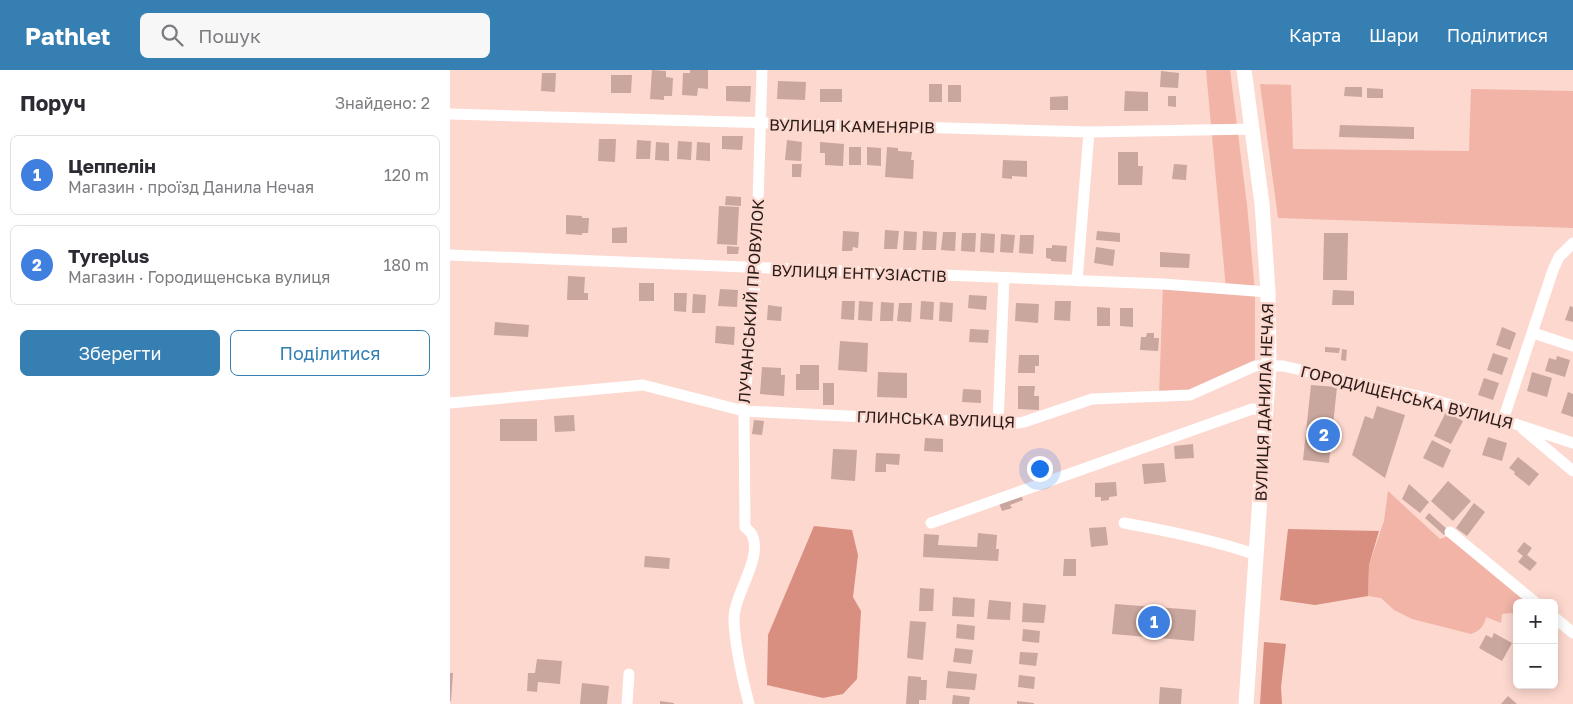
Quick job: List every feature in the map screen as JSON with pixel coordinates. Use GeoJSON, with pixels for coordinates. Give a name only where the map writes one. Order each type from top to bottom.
{"type":"FeatureCollection","features":[{"type":"Feature","properties":{"kind":"main road","name":"ВУЛИЦЯ ДАНИЛА НЕЧАЯ"},"geometry":{"type":"LineString","coordinates":[[1244,70],[1262,204],[1268,292],[1269,365],[1246,704]]}},
{"type":"Feature","properties":{"kind":"street","name":"ЛУЧАНСЬКИЙ ПРОВУЛОК"},"geometry":{"type":"LineString","coordinates":[[749,704],[741,673],[734,614],[755,546],[752,535],[745,527],[744,515],[744,411],[756,269],[762,70]]}},
{"type":"Feature","properties":{"kind":"street","name":"ВУЛИЦЯ КАМЕНЯРІВ"},"geometry":{"type":"LineString","coordinates":[[450,114],[1089,132],[1253,129]]}},
{"type":"Feature","properties":{"kind":"street"},"geometry":{"type":"LineString","coordinates":[[1078,281],[1089,132]]}},
{"type":"Feature","properties":{"kind":"street"},"geometry":{"type":"LineString","coordinates":[[1504,420],[1556,263],[1564,250],[1573,243]]}},
{"type":"Feature","properties":{"kind":"street","name":"ВУЛИЦЯ ЕНТУЗІАСТІВ"},"geometry":{"type":"LineString","coordinates":[[450,255],[756,269],[1162,284],[1268,292]]}},
{"type":"Feature","properties":{"kind":"street"},"geometry":{"type":"LineString","coordinates":[[998,423],[1004,278]]}},
{"type":"Feature","properties":{"kind":"street"},"geometry":{"type":"LineString","coordinates":[[1532,333],[1573,346]]}},
{"type":"Feature","properties":{"kind":"street","name":"ГЛИНСЬКА ВУЛИЦЯ"},"geometry":{"type":"LineString","coordinates":[[450,403],[643,385],[744,411],[998,423],[1024,422],[1092,399],[1190,394],[1256,366],[1269,365]]}},
{"type":"Feature","properties":{"kind":"street","name":"ГОРОДИЩЕНСЬКА ВУЛИЦЯ"},"geometry":{"type":"LineString","coordinates":[[1269,365],[1283,366],[1417,396],[1504,420],[1573,443]]}},
{"type":"Feature","properties":{"kind":"street"},"geometry":{"type":"LineString","coordinates":[[931,523],[1252,409],[1266,410]]}},
{"type":"Feature","properties":{"kind":"street"},"geometry":{"type":"LineString","coordinates":[[1517,424],[1573,471]]}},
{"type":"Feature","properties":{"kind":"street"},"geometry":{"type":"LineString","coordinates":[[1124,523],[1192,537],[1257,555]]}},
{"type":"Feature","properties":{"kind":"street"},"geometry":{"type":"LineString","coordinates":[[1450,532],[1531,599]]}},
{"type":"Feature","properties":{"kind":"street"},"geometry":{"type":"LineString","coordinates":[[1558,621],[1573,633]]}},
{"type":"Feature","properties":{"kind":"street"},"geometry":{"type":"LineString","coordinates":[[627,704],[629,674]]}},
{"type":"Feature","properties":{"kind":"shaded area"},"geometry":{"type":"Polygon","coordinates":[[[1206,70],[1230,70],[1247,205],[1255,292],[1255,366],[1199,391],[1159,396],[1163,284],[1226,289],[1206,70]]]}},
{"type":"Feature","properties":{"kind":"shaded area"},"geometry":{"type":"Polygon","coordinates":[[[1260,84],[1291,85],[1293,149],[1469,151],[1471,89],[1573,91],[1573,228],[1278,218],[1260,84]]]}},
{"type":"Feature","properties":{"kind":"shaded area"},"geometry":{"type":"Polygon","coordinates":[[[1388,491],[1440,539],[1448,536],[1525,599],[1513,599],[1513,614],[1502,614],[1501,623],[1486,617],[1481,628],[1471,634],[1412,619],[1394,610],[1381,598],[1368,596],[1369,565],[1384,521],[1388,491]]]}},
{"type":"Feature","properties":{"kind":"shaded area"},"geometry":{"type":"Polygon","coordinates":[[[814,526],[852,530],[858,555],[853,597],[861,611],[857,679],[843,694],[823,698],[767,685],[768,635],[814,526]]]}},
{"type":"Feature","properties":{"kind":"shaded area"},"geometry":{"type":"Polygon","coordinates":[[[1288,529],[1379,531],[1369,565],[1368,596],[1315,605],[1280,600],[1288,529]]]}},
{"type":"Feature","properties":{"kind":"shaded area"},"geometry":{"type":"Polygon","coordinates":[[[1264,642],[1286,644],[1281,687],[1282,704],[1260,704],[1264,642]]]}},
{"type":"Feature","properties":{"kind":"building"},"geometry":{"type":"Polygon","coordinates":[[[652,70],[666,71],[666,77],[673,78],[672,96],[664,96],[664,100],[650,99],[652,70]]]}},
{"type":"Feature","properties":{"kind":"building"},"geometry":{"type":"Polygon","coordinates":[[[690,70],[708,70],[708,89],[698,88],[697,96],[682,95],[683,73],[690,73],[690,70]]]}},
{"type":"Feature","properties":{"kind":"building"},"geometry":{"type":"Polygon","coordinates":[[[1161,71],[1179,73],[1178,88],[1160,87],[1161,71]]]}},
{"type":"Feature","properties":{"kind":"building"},"geometry":{"type":"Polygon","coordinates":[[[542,73],[556,73],[555,92],[541,91],[542,73]]]}},
{"type":"Feature","properties":{"kind":"building"},"geometry":{"type":"Polygon","coordinates":[[[611,75],[632,75],[631,93],[611,93],[611,75]]]}},
{"type":"Feature","properties":{"kind":"building"},"geometry":{"type":"Polygon","coordinates":[[[778,81],[806,82],[805,100],[777,99],[778,81]]]}},
{"type":"Feature","properties":{"kind":"building"},"geometry":{"type":"Polygon","coordinates":[[[929,84],[942,84],[942,102],[929,102],[929,84]]]}},
{"type":"Feature","properties":{"kind":"building"},"geometry":{"type":"Polygon","coordinates":[[[948,85],[961,85],[961,102],[948,102],[948,85]]]}},
{"type":"Feature","properties":{"kind":"building"},"geometry":{"type":"Polygon","coordinates":[[[726,86],[751,86],[750,102],[726,101],[726,86]]]}},
{"type":"Feature","properties":{"kind":"building"},"geometry":{"type":"Polygon","coordinates":[[[1345,87],[1362,87],[1362,97],[1344,96],[1345,87]]]}},
{"type":"Feature","properties":{"kind":"building"},"geometry":{"type":"Polygon","coordinates":[[[1367,88],[1383,89],[1383,98],[1367,98],[1367,88]]]}},
{"type":"Feature","properties":{"kind":"building"},"geometry":{"type":"Polygon","coordinates":[[[820,89],[842,89],[842,102],[820,102],[820,89]]]}},
{"type":"Feature","properties":{"kind":"building"},"geometry":{"type":"Polygon","coordinates":[[[1125,91],[1148,92],[1148,111],[1124,111],[1125,91]]]}},
{"type":"Feature","properties":{"kind":"building"},"geometry":{"type":"Polygon","coordinates":[[[1068,96],[1068,110],[1050,110],[1050,97],[1068,96]]]}},
{"type":"Feature","properties":{"kind":"building"},"geometry":{"type":"Polygon","coordinates":[[[1168,96],[1176,96],[1176,107],[1168,106],[1168,96]]]}},
{"type":"Feature","properties":{"kind":"building"},"geometry":{"type":"Polygon","coordinates":[[[1340,125],[1414,127],[1414,139],[1339,137],[1340,125]]]}},
{"type":"Feature","properties":{"kind":"building"},"geometry":{"type":"Polygon","coordinates":[[[722,136],[743,136],[742,150],[722,149],[722,136]]]}},
{"type":"Feature","properties":{"kind":"building"},"geometry":{"type":"Polygon","coordinates":[[[599,139],[616,139],[615,162],[598,161],[599,139]]]}},
{"type":"Feature","properties":{"kind":"building"},"geometry":{"type":"Polygon","coordinates":[[[637,140],[651,141],[650,159],[636,159],[637,140]]]}},
{"type":"Feature","properties":{"kind":"building"},"geometry":{"type":"Polygon","coordinates":[[[787,140],[802,142],[801,161],[785,160],[787,140]]]}},
{"type":"Feature","properties":{"kind":"building"},"geometry":{"type":"Polygon","coordinates":[[[678,141],[692,142],[691,160],[677,159],[678,141]]]}},
{"type":"Feature","properties":{"kind":"building"},"geometry":{"type":"Polygon","coordinates":[[[656,142],[669,143],[669,161],[655,160],[656,142]]]}},
{"type":"Feature","properties":{"kind":"building"},"geometry":{"type":"Polygon","coordinates":[[[697,142],[710,143],[710,161],[696,160],[697,142]]]}},
{"type":"Feature","properties":{"kind":"building"},"geometry":{"type":"Polygon","coordinates":[[[820,142],[844,144],[843,166],[825,165],[825,153],[820,153],[820,142]]]}},
{"type":"Feature","properties":{"kind":"building"},"geometry":{"type":"Polygon","coordinates":[[[849,147],[861,147],[861,165],[849,165],[849,147]]]}},
{"type":"Feature","properties":{"kind":"building"},"geometry":{"type":"Polygon","coordinates":[[[867,147],[881,148],[881,166],[867,165],[867,147]]]}},
{"type":"Feature","properties":{"kind":"building"},"geometry":{"type":"Polygon","coordinates":[[[887,147],[898,148],[898,151],[912,152],[911,160],[914,160],[913,179],[885,177],[887,147]]]}},
{"type":"Feature","properties":{"kind":"building"},"geometry":{"type":"Polygon","coordinates":[[[1118,152],[1138,152],[1138,166],[1143,166],[1142,185],[1118,185],[1118,152]]]}},
{"type":"Feature","properties":{"kind":"building"},"geometry":{"type":"Polygon","coordinates":[[[1003,160],[1027,161],[1027,177],[1012,176],[1012,179],[1002,178],[1003,160]]]}},
{"type":"Feature","properties":{"kind":"building"},"geometry":{"type":"Polygon","coordinates":[[[792,164],[802,164],[801,177],[792,177],[792,164]]]}},
{"type":"Feature","properties":{"kind":"building"},"geometry":{"type":"Polygon","coordinates":[[[1174,164],[1187,165],[1186,180],[1172,179],[1174,164]]]}},
{"type":"Feature","properties":{"kind":"building"},"geometry":{"type":"Polygon","coordinates":[[[726,196],[741,197],[741,206],[725,205],[726,196]]]}},
{"type":"Feature","properties":{"kind":"building"},"geometry":{"type":"Polygon","coordinates":[[[719,206],[739,207],[737,245],[717,244],[719,206]]]}},
{"type":"Feature","properties":{"kind":"building"},"geometry":{"type":"Polygon","coordinates":[[[566,215],[589,218],[588,233],[582,233],[582,235],[566,234],[566,215]]]}},
{"type":"Feature","properties":{"kind":"building"},"geometry":{"type":"Polygon","coordinates":[[[627,227],[627,243],[612,243],[612,228],[627,227]]]}},
{"type":"Feature","properties":{"kind":"building"},"geometry":{"type":"Polygon","coordinates":[[[885,230],[899,231],[897,249],[884,249],[885,230]]]}},
{"type":"Feature","properties":{"kind":"building"},"geometry":{"type":"Polygon","coordinates":[[[843,231],[859,232],[858,248],[853,247],[852,251],[842,251],[843,231]]]}},
{"type":"Feature","properties":{"kind":"building"},"geometry":{"type":"Polygon","coordinates":[[[904,231],[917,232],[916,250],[903,250],[904,231]]]}},
{"type":"Feature","properties":{"kind":"building"},"geometry":{"type":"Polygon","coordinates":[[[923,231],[937,232],[936,250],[922,250],[923,231]]]}},
{"type":"Feature","properties":{"kind":"building"},"geometry":{"type":"Polygon","coordinates":[[[1097,231],[1120,233],[1120,242],[1096,240],[1097,231]]]}},
{"type":"Feature","properties":{"kind":"building"},"geometry":{"type":"Polygon","coordinates":[[[943,232],[956,232],[955,251],[941,250],[943,232]]]}},
{"type":"Feature","properties":{"kind":"building"},"geometry":{"type":"Polygon","coordinates":[[[962,233],[976,233],[975,252],[961,251],[962,233]]]}},
{"type":"Feature","properties":{"kind":"building"},"geometry":{"type":"Polygon","coordinates":[[[981,233],[995,234],[994,253],[980,252],[981,233]]]}},
{"type":"Feature","properties":{"kind":"building"},"geometry":{"type":"Polygon","coordinates":[[[1324,233],[1348,233],[1347,280],[1323,280],[1324,233]]]}},
{"type":"Feature","properties":{"kind":"building"},"geometry":{"type":"Polygon","coordinates":[[[1001,234],[1015,235],[1013,253],[1000,252],[1001,234]]]}},
{"type":"Feature","properties":{"kind":"building"},"geometry":{"type":"Polygon","coordinates":[[[1020,235],[1034,235],[1033,254],[1019,253],[1020,235]]]}},
{"type":"Feature","properties":{"kind":"building"},"geometry":{"type":"Polygon","coordinates":[[[1052,245],[1067,246],[1066,262],[1051,261],[1051,259],[1046,258],[1046,248],[1052,248],[1052,245]]]}},
{"type":"Feature","properties":{"kind":"building"},"geometry":{"type":"Polygon","coordinates":[[[727,246],[739,247],[738,254],[727,254],[727,246]]]}},
{"type":"Feature","properties":{"kind":"building"},"geometry":{"type":"Polygon","coordinates":[[[1096,247],[1115,250],[1113,266],[1094,263],[1096,247]]]}},
{"type":"Feature","properties":{"kind":"building"},"geometry":{"type":"Polygon","coordinates":[[[1160,252],[1190,254],[1189,268],[1160,267],[1160,252]]]}},
{"type":"Feature","properties":{"kind":"building"},"geometry":{"type":"Polygon","coordinates":[[[568,276],[585,277],[584,293],[588,293],[588,300],[567,300],[568,276]]]}},
{"type":"Feature","properties":{"kind":"building"},"geometry":{"type":"Polygon","coordinates":[[[639,283],[654,283],[654,301],[639,301],[639,283]]]}},
{"type":"Feature","properties":{"kind":"building"},"geometry":{"type":"Polygon","coordinates":[[[720,289],[738,290],[737,307],[718,306],[720,289]]]}},
{"type":"Feature","properties":{"kind":"building"},"geometry":{"type":"Polygon","coordinates":[[[1333,290],[1354,291],[1354,305],[1332,305],[1333,290]]]}},
{"type":"Feature","properties":{"kind":"building"},"geometry":{"type":"Polygon","coordinates":[[[674,293],[687,293],[686,312],[674,311],[674,293]]]}},
{"type":"Feature","properties":{"kind":"building"},"geometry":{"type":"Polygon","coordinates":[[[693,294],[706,295],[705,313],[692,313],[693,294]]]}},
{"type":"Feature","properties":{"kind":"building"},"geometry":{"type":"Polygon","coordinates":[[[969,295],[987,296],[986,310],[968,308],[969,295]]]}},
{"type":"Feature","properties":{"kind":"building"},"geometry":{"type":"Polygon","coordinates":[[[842,301],[855,301],[854,320],[841,319],[842,301]]]}},
{"type":"Feature","properties":{"kind":"building"},"geometry":{"type":"Polygon","coordinates":[[[859,301],[873,302],[872,321],[858,320],[859,301]]]}},
{"type":"Feature","properties":{"kind":"building"},"geometry":{"type":"Polygon","coordinates":[[[921,301],[934,302],[933,320],[920,319],[921,301]]]}},
{"type":"Feature","properties":{"kind":"building"},"geometry":{"type":"Polygon","coordinates":[[[1055,301],[1071,301],[1070,321],[1054,320],[1055,301]]]}},
{"type":"Feature","properties":{"kind":"building"},"geometry":{"type":"Polygon","coordinates":[[[881,302],[894,303],[893,321],[880,321],[881,302]]]}},
{"type":"Feature","properties":{"kind":"building"},"geometry":{"type":"Polygon","coordinates":[[[940,302],[953,303],[952,322],[939,321],[940,302]]]}},
{"type":"Feature","properties":{"kind":"building"},"geometry":{"type":"Polygon","coordinates":[[[899,303],[912,303],[911,322],[897,321],[899,303]]]}},
{"type":"Feature","properties":{"kind":"building"},"geometry":{"type":"Polygon","coordinates":[[[1016,303],[1039,304],[1038,323],[1015,321],[1016,303]]]}},
{"type":"Feature","properties":{"kind":"building"},"geometry":{"type":"Polygon","coordinates":[[[768,305],[782,307],[781,321],[767,320],[768,305]]]}},
{"type":"Feature","properties":{"kind":"building"},"geometry":{"type":"Polygon","coordinates":[[[1570,306],[1573,307],[1573,322],[1565,320],[1570,306]]]}},
{"type":"Feature","properties":{"kind":"building"},"geometry":{"type":"Polygon","coordinates":[[[1097,307],[1110,308],[1110,326],[1097,326],[1097,307]]]}},
{"type":"Feature","properties":{"kind":"building"},"geometry":{"type":"Polygon","coordinates":[[[1120,308],[1133,308],[1133,327],[1120,326],[1120,308]]]}},
{"type":"Feature","properties":{"kind":"building"},"geometry":{"type":"Polygon","coordinates":[[[495,322],[529,325],[528,337],[494,335],[495,322]]]}},
{"type":"Feature","properties":{"kind":"building"},"geometry":{"type":"Polygon","coordinates":[[[716,326],[735,327],[734,345],[715,343],[716,326]]]}},
{"type":"Feature","properties":{"kind":"building"},"geometry":{"type":"Polygon","coordinates":[[[1502,327],[1516,333],[1510,350],[1496,345],[1502,327]]]}},
{"type":"Feature","properties":{"kind":"building"},"geometry":{"type":"Polygon","coordinates":[[[970,329],[989,330],[988,343],[969,342],[970,329]]]}},
{"type":"Feature","properties":{"kind":"building"},"geometry":{"type":"Polygon","coordinates":[[[1147,333],[1154,333],[1154,338],[1159,338],[1158,351],[1140,350],[1141,337],[1146,337],[1147,333]]]}},
{"type":"Feature","properties":{"kind":"building"},"geometry":{"type":"Polygon","coordinates":[[[840,341],[868,343],[867,372],[838,370],[840,341]]]}},
{"type":"Feature","properties":{"kind":"building"},"geometry":{"type":"Polygon","coordinates":[[[1325,347],[1340,348],[1339,353],[1325,352],[1325,347]]]}},
{"type":"Feature","properties":{"kind":"building"},"geometry":{"type":"Polygon","coordinates":[[[1342,349],[1347,350],[1346,361],[1341,360],[1342,349]]]}},
{"type":"Feature","properties":{"kind":"building"},"geometry":{"type":"Polygon","coordinates":[[[1493,353],[1508,358],[1502,375],[1487,370],[1493,353]]]}},
{"type":"Feature","properties":{"kind":"building"},"geometry":{"type":"Polygon","coordinates":[[[1019,355],[1039,355],[1039,366],[1035,366],[1035,373],[1018,373],[1019,355]]]}},
{"type":"Feature","properties":{"kind":"building"},"geometry":{"type":"Polygon","coordinates":[[[1557,356],[1570,360],[1565,377],[1545,371],[1549,358],[1556,360],[1557,356]]]}},
{"type":"Feature","properties":{"kind":"building"},"geometry":{"type":"Polygon","coordinates":[[[800,365],[819,365],[819,390],[796,390],[796,374],[800,374],[800,365]]]}},
{"type":"Feature","properties":{"kind":"building"},"geometry":{"type":"Polygon","coordinates":[[[762,367],[781,368],[781,375],[785,375],[784,396],[760,394],[762,367]]]}},
{"type":"Feature","properties":{"kind":"building"},"geometry":{"type":"Polygon","coordinates":[[[878,372],[907,373],[907,398],[877,397],[878,372]]]}},
{"type":"Feature","properties":{"kind":"building"},"geometry":{"type":"Polygon","coordinates":[[[1532,372],[1552,378],[1547,397],[1527,391],[1532,372]]]}},
{"type":"Feature","properties":{"kind":"building"},"geometry":{"type":"Polygon","coordinates":[[[1484,378],[1499,383],[1493,400],[1478,395],[1484,378]]]}},
{"type":"Feature","properties":{"kind":"building"},"geometry":{"type":"Polygon","coordinates":[[[823,383],[834,383],[834,405],[823,405],[823,383]]]}},
{"type":"Feature","properties":{"kind":"building"},"geometry":{"type":"Polygon","coordinates":[[[1311,385],[1337,387],[1329,463],[1303,460],[1311,385]]]}},
{"type":"Feature","properties":{"kind":"building"},"geometry":{"type":"Polygon","coordinates":[[[1018,386],[1035,386],[1034,396],[1039,396],[1039,410],[1018,409],[1018,386]]]}},
{"type":"Feature","properties":{"kind":"building"},"geometry":{"type":"Polygon","coordinates":[[[963,389],[981,390],[981,403],[962,402],[963,389]]]}},
{"type":"Feature","properties":{"kind":"building"},"geometry":{"type":"Polygon","coordinates":[[[1568,392],[1573,394],[1573,417],[1561,413],[1568,392]]]}},
{"type":"Feature","properties":{"kind":"building"},"geometry":{"type":"Polygon","coordinates":[[[1377,406],[1405,415],[1385,478],[1352,455],[1365,416],[1373,419],[1377,406]]]}},
{"type":"Feature","properties":{"kind":"building"},"geometry":{"type":"Polygon","coordinates":[[[1446,412],[1463,421],[1451,444],[1434,436],[1446,412]]]}},
{"type":"Feature","properties":{"kind":"building"},"geometry":{"type":"Polygon","coordinates":[[[574,415],[575,431],[555,432],[554,416],[574,415]]]}},
{"type":"Feature","properties":{"kind":"building"},"geometry":{"type":"Polygon","coordinates":[[[500,419],[537,419],[537,441],[500,441],[500,419]]]}},
{"type":"Feature","properties":{"kind":"building"},"geometry":{"type":"Polygon","coordinates":[[[754,420],[764,421],[762,435],[752,434],[754,420]]]}},
{"type":"Feature","properties":{"kind":"building"},"geometry":{"type":"Polygon","coordinates":[[[1488,437],[1507,443],[1502,461],[1482,455],[1488,437]]]}},
{"type":"Feature","properties":{"kind":"building"},"geometry":{"type":"Polygon","coordinates":[[[925,438],[943,439],[943,452],[924,451],[925,438]]]}},
{"type":"Feature","properties":{"kind":"building"},"geometry":{"type":"Polygon","coordinates":[[[1432,440],[1451,450],[1443,468],[1423,458],[1432,440]]]}},
{"type":"Feature","properties":{"kind":"building"},"geometry":{"type":"Polygon","coordinates":[[[1193,444],[1194,458],[1175,459],[1174,446],[1193,444]]]}},
{"type":"Feature","properties":{"kind":"building"},"geometry":{"type":"Polygon","coordinates":[[[833,449],[857,450],[855,481],[831,479],[833,449]]]}},
{"type":"Feature","properties":{"kind":"building"},"geometry":{"type":"Polygon","coordinates":[[[876,453],[900,454],[899,465],[886,464],[886,472],[875,472],[876,453]]]}},
{"type":"Feature","properties":{"kind":"building"},"geometry":{"type":"Polygon","coordinates":[[[1518,457],[1539,474],[1529,486],[1509,468],[1518,457]]]}},
{"type":"Feature","properties":{"kind":"building"},"geometry":{"type":"Polygon","coordinates":[[[1164,463],[1166,482],[1144,484],[1142,464],[1164,463]]]}},
{"type":"Feature","properties":{"kind":"building"},"geometry":{"type":"Polygon","coordinates":[[[1448,481],[1471,501],[1453,521],[1431,501],[1448,481]]]}},
{"type":"Feature","properties":{"kind":"building"},"geometry":{"type":"Polygon","coordinates":[[[1116,482],[1117,496],[1101,501],[1101,497],[1095,497],[1095,483],[1116,482]]]}},
{"type":"Feature","properties":{"kind":"building"},"geometry":{"type":"Polygon","coordinates":[[[1409,484],[1429,502],[1420,513],[1402,499],[1409,484]]]}},
{"type":"Feature","properties":{"kind":"building"},"geometry":{"type":"Polygon","coordinates":[[[1021,495],[1023,500],[1010,505],[1012,508],[1002,511],[999,503],[1021,495]]]}},
{"type":"Feature","properties":{"kind":"building"},"geometry":{"type":"Polygon","coordinates":[[[1474,503],[1485,512],[1467,536],[1456,528],[1474,503]]]}},
{"type":"Feature","properties":{"kind":"building"},"geometry":{"type":"Polygon","coordinates":[[[1429,513],[1448,530],[1444,535],[1425,518],[1429,513]]]}},
{"type":"Feature","properties":{"kind":"building"},"geometry":{"type":"Polygon","coordinates":[[[1106,527],[1108,545],[1091,547],[1089,528],[1106,527]]]}},
{"type":"Feature","properties":{"kind":"building"},"geometry":{"type":"Polygon","coordinates":[[[978,533],[997,535],[996,549],[999,549],[998,561],[923,557],[924,534],[939,535],[938,545],[977,547],[978,533]]]}},
{"type":"Feature","properties":{"kind":"building"},"geometry":{"type":"Polygon","coordinates":[[[1524,542],[1532,548],[1527,555],[1537,563],[1530,571],[1518,562],[1523,556],[1517,551],[1524,542]]]}},
{"type":"Feature","properties":{"kind":"building"},"geometry":{"type":"Polygon","coordinates":[[[645,556],[670,558],[669,569],[644,567],[645,556]]]}},
{"type":"Feature","properties":{"kind":"building"},"geometry":{"type":"Polygon","coordinates":[[[1064,559],[1076,559],[1076,576],[1063,576],[1064,559]]]}},
{"type":"Feature","properties":{"kind":"building"},"geometry":{"type":"Polygon","coordinates":[[[920,588],[934,589],[933,611],[919,611],[920,588]]]}},
{"type":"Feature","properties":{"kind":"building"},"geometry":{"type":"Polygon","coordinates":[[[953,597],[975,599],[974,617],[952,616],[953,597]]]}},
{"type":"Feature","properties":{"kind":"building"},"geometry":{"type":"Polygon","coordinates":[[[989,600],[1011,602],[1010,620],[987,619],[989,600]]]}},
{"type":"Feature","properties":{"kind":"building"},"geometry":{"type":"Polygon","coordinates":[[[1023,603],[1046,605],[1044,623],[1022,622],[1023,603]]]}},
{"type":"Feature","properties":{"kind":"building"},"geometry":{"type":"Polygon","coordinates":[[[1115,604],[1196,610],[1194,641],[1112,634],[1115,604]]]}},
{"type":"Feature","properties":{"kind":"building"},"geometry":{"type":"Polygon","coordinates":[[[910,621],[926,622],[923,660],[907,658],[910,621]]]}},
{"type":"Feature","properties":{"kind":"building"},"geometry":{"type":"Polygon","coordinates":[[[957,624],[975,626],[974,640],[956,638],[957,624]]]}},
{"type":"Feature","properties":{"kind":"building"},"geometry":{"type":"Polygon","coordinates":[[[1023,629],[1040,631],[1039,643],[1022,641],[1023,629]]]}},
{"type":"Feature","properties":{"kind":"building"},"geometry":{"type":"Polygon","coordinates":[[[1494,633],[1512,643],[1502,661],[1479,648],[1486,635],[1492,638],[1494,633]]]}},
{"type":"Feature","properties":{"kind":"building"},"geometry":{"type":"Polygon","coordinates":[[[955,648],[973,650],[971,664],[953,662],[955,648]]]}},
{"type":"Feature","properties":{"kind":"building"},"geometry":{"type":"Polygon","coordinates":[[[1020,652],[1038,653],[1036,666],[1019,664],[1020,652]]]}},
{"type":"Feature","properties":{"kind":"building"},"geometry":{"type":"Polygon","coordinates":[[[537,659],[562,661],[560,684],[538,682],[537,692],[527,691],[528,673],[535,673],[537,659]]]}},
{"type":"Feature","properties":{"kind":"building"},"geometry":{"type":"Polygon","coordinates":[[[948,671],[977,674],[975,690],[946,688],[948,671]]]}},
{"type":"Feature","properties":{"kind":"building"},"geometry":{"type":"Polygon","coordinates":[[[450,673],[453,673],[451,701],[450,701],[450,673]]]}},
{"type":"Feature","properties":{"kind":"building"},"geometry":{"type":"Polygon","coordinates":[[[1019,675],[1035,677],[1034,689],[1018,687],[1019,675]]]}},
{"type":"Feature","properties":{"kind":"building"},"geometry":{"type":"Polygon","coordinates":[[[908,676],[921,677],[921,680],[927,680],[926,700],[919,700],[919,704],[906,704],[908,676]]]}},
{"type":"Feature","properties":{"kind":"building"},"geometry":{"type":"Polygon","coordinates":[[[582,683],[609,686],[607,704],[580,704],[582,683]]]}},
{"type":"Feature","properties":{"kind":"building"},"geometry":{"type":"Polygon","coordinates":[[[1160,687],[1182,689],[1181,704],[1159,704],[1160,687]]]}},
{"type":"Feature","properties":{"kind":"building"},"geometry":{"type":"Polygon","coordinates":[[[953,695],[970,697],[969,704],[952,704],[953,695]]]}},
{"type":"Feature","properties":{"kind":"building"},"geometry":{"type":"Polygon","coordinates":[[[1508,696],[1517,704],[1501,704],[1508,696]]]}},
{"type":"Feature","properties":{"kind":"building"},"geometry":{"type":"Polygon","coordinates":[[[660,701],[674,703],[674,704],[660,704],[660,701]]]}},
{"type":"Feature","properties":{"kind":"building"},"geometry":{"type":"Polygon","coordinates":[[[1017,701],[1034,703],[1034,704],[1017,704],[1017,701]]]}},
{"type":"Feature","properties":{"kind":"place","name":"Tyreplus"},"geometry":{"type":"Point","coordinates":[1324,435]}},
{"type":"Feature","properties":{"kind":"place","name":"Цеппелін"},"geometry":{"type":"Point","coordinates":[1154,622]}}]}
